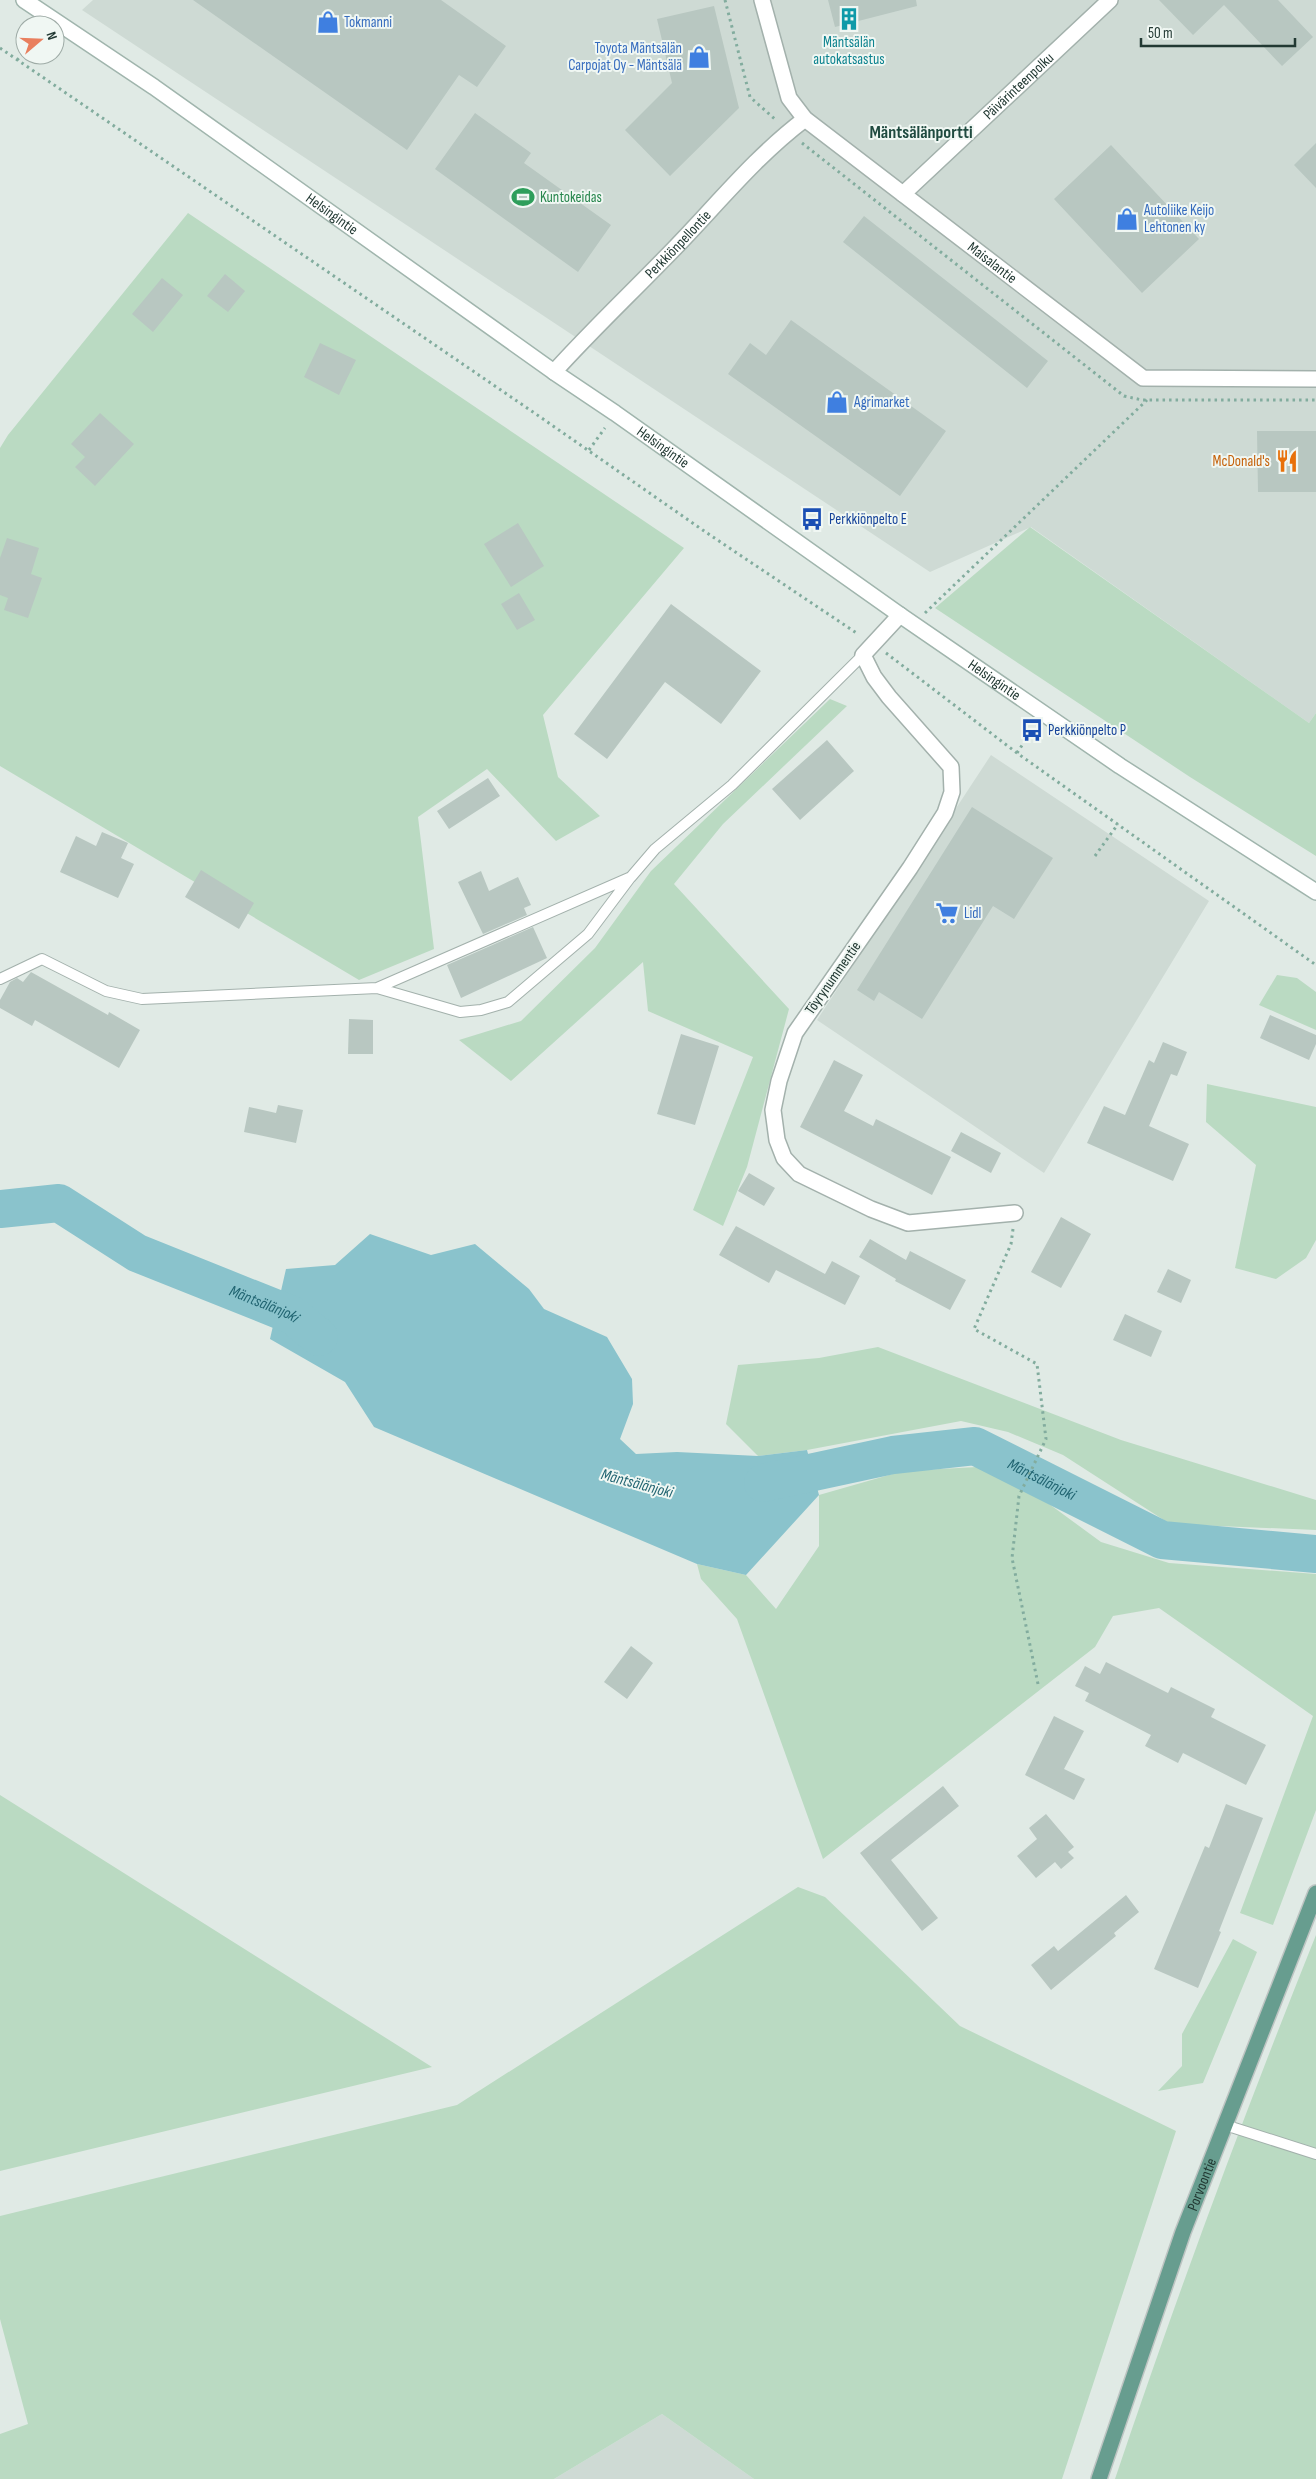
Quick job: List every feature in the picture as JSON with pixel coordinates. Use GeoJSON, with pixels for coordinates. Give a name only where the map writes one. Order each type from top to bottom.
{"type":"FeatureCollection","features":[{"type":"Feature","properties":{"kind":"main road","name":"Porvoontie"},"geometry":{"type":"LineString","coordinates":[[1099,2479],[1183,2232],[1316,1893]]}},
{"type":"Feature","properties":{"kind":"street","name":"Helsingintie"},"geometry":{"type":"LineString","coordinates":[[24,0],[154,87],[554,372],[913,624],[1128,771],[1313,892]]}},
{"type":"Feature","properties":{"kind":"street","name":"Maisalantie"},"geometry":{"type":"LineString","coordinates":[[762,0],[789,98],[805,120],[1143,378],[1316,379]]}},
{"type":"Feature","properties":{"kind":"street","name":"Päivärinteenpolku"},"geometry":{"type":"LineString","coordinates":[[904,194],[1110,0]]}},
{"type":"Feature","properties":{"kind":"street","name":"Perkkiönpellontie"},"geometry":{"type":"LineString","coordinates":[[554,372],[596,325],[666,258],[767,149],[805,120]]}},
{"type":"Feature","properties":{"kind":"street"},"geometry":{"type":"LineString","coordinates":[[868,649],[900,615]]}},
{"type":"Feature","properties":{"kind":"street","name":"Töyrynummentie"},"geometry":{"type":"LineString","coordinates":[[868,649],[874,677],[889,697],[951,766],[952,792],[945,813],[910,868],[794,1033],[779,1081],[773,1110],[777,1140],[784,1158],[800,1174],[871,1209],[908,1223],[1015,1214]]}},
{"type":"Feature","properties":{"kind":"lane"},"geometry":{"type":"LineString","coordinates":[[0,979],[42,959],[106,992],[142,999],[377,988],[460,1012],[481,1010],[508,1002],[588,934],[631,877],[655,849],[732,785],[868,649]]}},
{"type":"Feature","properties":{"kind":"lane"},"geometry":{"type":"LineString","coordinates":[[377,988],[631,877]]}},
{"type":"Feature","properties":{"kind":"lane"},"geometry":{"type":"LineString","coordinates":[[1225,2125],[1316,2154]]}},
{"type":"Feature","properties":{"kind":"path"},"geometry":{"type":"LineString","coordinates":[[0,48],[15,59]]}},
{"type":"Feature","properties":{"kind":"path"},"geometry":{"type":"LineString","coordinates":[[24,65],[589,450],[1316,965]]}},
{"type":"Feature","properties":{"kind":"path"},"geometry":{"type":"LineString","coordinates":[[913,624],[1147,400]]}},
{"type":"Feature","properties":{"kind":"path"},"geometry":{"type":"LineString","coordinates":[[589,450],[615,413]]}},
{"type":"Feature","properties":{"kind":"path"},"geometry":{"type":"LineString","coordinates":[[1017,753],[1032,730]]}},
{"type":"Feature","properties":{"kind":"path"},"geometry":{"type":"LineString","coordinates":[[1094,856],[1118,824]]}},
{"type":"Feature","properties":{"kind":"path"},"geometry":{"type":"LineString","coordinates":[[1015,1214],[1011,1244],[974,1329],[1037,1364],[1046,1439],[1019,1496],[1012,1558],[1038,1684]]}},
{"type":"Feature","properties":{"kind":"shaded area"},"geometry":{"type":"Polygon","coordinates":[[[93,0],[1316,0],[1316,713],[1309,723],[1031,527],[930,572],[82,10],[93,0]]]}},
{"type":"Feature","properties":{"kind":"shaded area"},"geometry":{"type":"Polygon","coordinates":[[[991,755],[1209,901],[1044,1173],[817,1020],[991,755]]]}},
{"type":"Feature","properties":{"kind":"shaded area"},"geometry":{"type":"Polygon","coordinates":[[[662,2414],[754,2479],[554,2479],[662,2414]]]}},
{"type":"Feature","properties":{"kind":"green space"},"geometry":{"type":"Polygon","coordinates":[[[188,213],[684,548],[543,715],[558,777],[600,816],[556,841],[487,769],[418,817],[434,949],[359,980],[0,766],[0,448],[8,435],[188,213]]]}},
{"type":"Feature","properties":{"kind":"green space"},"geometry":{"type":"Polygon","coordinates":[[[1030,527],[1309,723],[1316,713],[1316,856],[1190,777],[935,608],[1030,527]]]}},
{"type":"Feature","properties":{"kind":"green space"},"geometry":{"type":"Polygon","coordinates":[[[830,699],[847,706],[723,824],[674,884],[789,1009],[747,1167],[723,1226],[693,1210],[753,1057],[648,1011],[643,962],[511,1081],[459,1040],[521,1021],[595,948],[651,871],[830,699]]]}},
{"type":"Feature","properties":{"kind":"green space"},"geometry":{"type":"Polygon","coordinates":[[[1277,975],[1297,978],[1316,992],[1316,1030],[1259,1005],[1277,975]]]}},
{"type":"Feature","properties":{"kind":"green space"},"geometry":{"type":"Polygon","coordinates":[[[1207,1084],[1316,1107],[1316,1240],[1306,1258],[1276,1279],[1235,1268],[1256,1165],[1206,1122],[1207,1084]]]}},
{"type":"Feature","properties":{"kind":"green space"},"geometry":{"type":"Polygon","coordinates":[[[878,1347],[1121,1440],[1316,1500],[1316,1530],[1170,1524],[1063,1455],[1008,1432],[961,1421],[807,1450],[758,1456],[726,1424],[738,1365],[819,1358],[878,1347]]]}},
{"type":"Feature","properties":{"kind":"green space"},"geometry":{"type":"Polygon","coordinates":[[[977,1467],[1045,1501],[1101,1542],[1169,1563],[1316,1574],[1316,1810],[1273,1925],[1240,1913],[1313,1716],[1159,1608],[1113,1616],[1095,1647],[823,1859],[737,1619],[701,1579],[697,1564],[746,1575],[776,1609],[819,1546],[819,1495],[903,1471],[977,1467]]]}},
{"type":"Feature","properties":{"kind":"green space"},"geometry":{"type":"Polygon","coordinates":[[[0,1795],[432,2067],[0,2171],[0,1795]]]}},
{"type":"Feature","properties":{"kind":"green space"},"geometry":{"type":"Polygon","coordinates":[[[798,1887],[825,1897],[960,2026],[1176,2131],[1062,2479],[754,2479],[662,2414],[554,2479],[0,2479],[0,2434],[28,2424],[0,2319],[0,2216],[457,2105],[798,1887]]]}},
{"type":"Feature","properties":{"kind":"green space"},"geometry":{"type":"Polygon","coordinates":[[[1316,1935],[1316,2479],[1115,2479],[1212,2205],[1316,1935]]]}},
{"type":"Feature","properties":{"kind":"green space"},"geometry":{"type":"Polygon","coordinates":[[[1233,1939],[1257,1952],[1203,2083],[1158,2091],[1182,2066],[1182,2034],[1233,1939]]]}},
{"type":"Feature","properties":{"kind":"water"},"geometry":{"type":"Polygon","coordinates":[[[370,1234],[431,1255],[475,1244],[529,1289],[544,1309],[607,1337],[632,1379],[633,1404],[620,1439],[636,1454],[677,1452],[758,1456],[807,1450],[819,1495],[746,1575],[697,1564],[374,1427],[345,1382],[270,1339],[286,1269],[335,1265],[370,1234]]]}},
{"type":"Feature","properties":{"kind":"building"},"geometry":{"type":"Polygon","coordinates":[[[193,0],[441,0],[506,46],[477,87],[459,75],[407,150],[193,0]]]}},
{"type":"Feature","properties":{"kind":"building","name":"Mäntsälän autokatsastus"},"geometry":{"type":"Polygon","coordinates":[[[828,0],[916,0],[917,6],[835,27],[828,0]]]}},
{"type":"Feature","properties":{"kind":"building"},"geometry":{"type":"Polygon","coordinates":[[[1159,0],[1278,0],[1313,37],[1282,66],[1224,5],[1193,35],[1159,0]]]}},
{"type":"Feature","properties":{"kind":"building"},"geometry":{"type":"Polygon","coordinates":[[[714,6],[739,108],[670,176],[625,130],[672,83],[657,19],[714,6]]]}},
{"type":"Feature","properties":{"kind":"building","name":"Kuntokeidas"},"geometry":{"type":"Polygon","coordinates":[[[475,113],[531,153],[524,163],[611,225],[578,272],[435,169],[475,113]]]}},
{"type":"Feature","properties":{"kind":"building"},"geometry":{"type":"Polygon","coordinates":[[[1316,143],[1316,188],[1294,165],[1316,143]]]}},
{"type":"Feature","properties":{"kind":"building","name":"Autoliike Keijo Lehtonen ky"},"geometry":{"type":"Polygon","coordinates":[[[1111,145],[1199,239],[1142,293],[1054,199],[1111,145]]]}},
{"type":"Feature","properties":{"kind":"building"},"geometry":{"type":"Polygon","coordinates":[[[864,216],[1048,361],[1027,388],[843,242],[864,216]]]}},
{"type":"Feature","properties":{"kind":"building"},"geometry":{"type":"Polygon","coordinates":[[[225,274],[245,291],[228,312],[207,296],[225,274]]]}},
{"type":"Feature","properties":{"kind":"building"},"geometry":{"type":"Polygon","coordinates":[[[162,278],[183,295],[153,332],[132,314],[162,278]]]}},
{"type":"Feature","properties":{"kind":"building","name":"Agrimarket"},"geometry":{"type":"Polygon","coordinates":[[[791,320],[946,431],[900,496],[728,374],[750,343],[766,355],[791,320]]]}},
{"type":"Feature","properties":{"kind":"building"},"geometry":{"type":"Polygon","coordinates":[[[320,343],[356,360],[339,395],[304,377],[320,343]]]}},
{"type":"Feature","properties":{"kind":"building"},"geometry":{"type":"Polygon","coordinates":[[[100,413],[134,444],[95,486],[75,467],[85,457],[71,444],[100,413]]]}},
{"type":"Feature","properties":{"kind":"building","name":"McDonald's"},"geometry":{"type":"Polygon","coordinates":[[[1257,431],[1316,431],[1316,492],[1258,492],[1257,431]]]}},
{"type":"Feature","properties":{"kind":"building"},"geometry":{"type":"Polygon","coordinates":[[[518,523],[544,566],[511,587],[484,544],[518,523]]]}},
{"type":"Feature","properties":{"kind":"building"},"geometry":{"type":"Polygon","coordinates":[[[7,538],[39,548],[31,574],[42,578],[28,618],[4,610],[8,598],[0,595],[0,558],[7,538]]]}},
{"type":"Feature","properties":{"kind":"building"},"geometry":{"type":"Polygon","coordinates":[[[519,593],[535,620],[517,630],[501,604],[519,593]]]}},
{"type":"Feature","properties":{"kind":"building"},"geometry":{"type":"Polygon","coordinates":[[[671,604],[761,671],[721,724],[665,682],[607,759],[574,734],[671,604]]]}},
{"type":"Feature","properties":{"kind":"building"},"geometry":{"type":"Polygon","coordinates":[[[827,740],[854,771],[800,820],[772,789],[827,740]]]}},
{"type":"Feature","properties":{"kind":"building"},"geometry":{"type":"Polygon","coordinates":[[[488,778],[500,796],[449,829],[437,811],[488,778]]]}},
{"type":"Feature","properties":{"kind":"building","name":"Lidl"},"geometry":{"type":"Polygon","coordinates":[[[972,807],[1053,858],[1014,919],[993,906],[922,1019],[879,992],[874,1001],[857,990],[972,807]]]}},
{"type":"Feature","properties":{"kind":"building"},"geometry":{"type":"Polygon","coordinates":[[[102,832],[128,843],[121,858],[134,864],[118,898],[60,872],[76,836],[96,846],[102,832]]]}},
{"type":"Feature","properties":{"kind":"building"},"geometry":{"type":"Polygon","coordinates":[[[201,870],[254,903],[239,929],[185,897],[201,870]]]}},
{"type":"Feature","properties":{"kind":"building"},"geometry":{"type":"Polygon","coordinates":[[[481,871],[489,891],[518,877],[531,905],[524,908],[527,915],[483,934],[458,882],[481,871]]]}},
{"type":"Feature","properties":{"kind":"building"},"geometry":{"type":"Polygon","coordinates":[[[533,927],[547,958],[461,998],[447,965],[533,927]]]}},
{"type":"Feature","properties":{"kind":"building"},"geometry":{"type":"Polygon","coordinates":[[[31,972],[108,1015],[109,1012],[140,1030],[119,1068],[35,1020],[32,1026],[0,1008],[0,1000],[10,982],[17,978],[23,982],[31,972]]]}},
{"type":"Feature","properties":{"kind":"building"},"geometry":{"type":"Polygon","coordinates":[[[1270,1015],[1316,1035],[1316,1044],[1309,1060],[1260,1038],[1270,1015]]]}},
{"type":"Feature","properties":{"kind":"building"},"geometry":{"type":"Polygon","coordinates":[[[349,1019],[373,1020],[373,1054],[348,1054],[349,1019]]]}},
{"type":"Feature","properties":{"kind":"building"},"geometry":{"type":"Polygon","coordinates":[[[681,1034],[719,1046],[695,1125],[657,1114],[681,1034]]]}},
{"type":"Feature","properties":{"kind":"building"},"geometry":{"type":"Polygon","coordinates":[[[1163,1042],[1187,1052],[1177,1076],[1171,1074],[1149,1126],[1189,1144],[1173,1181],[1087,1143],[1104,1106],[1125,1115],[1149,1060],[1154,1063],[1163,1042]]]}},
{"type":"Feature","properties":{"kind":"building"},"geometry":{"type":"Polygon","coordinates":[[[834,1060],[863,1075],[844,1111],[873,1126],[876,1119],[951,1157],[932,1195],[800,1127],[834,1060]]]}},
{"type":"Feature","properties":{"kind":"building"},"geometry":{"type":"Polygon","coordinates":[[[278,1105],[303,1110],[296,1143],[244,1132],[249,1107],[276,1113],[278,1105]]]}},
{"type":"Feature","properties":{"kind":"building"},"geometry":{"type":"Polygon","coordinates":[[[961,1132],[1001,1153],[991,1173],[951,1151],[961,1132]]]}},
{"type":"Feature","properties":{"kind":"building"},"geometry":{"type":"Polygon","coordinates":[[[749,1173],[775,1188],[764,1206],[738,1191],[749,1173]]]}},
{"type":"Feature","properties":{"kind":"building"},"geometry":{"type":"Polygon","coordinates":[[[1061,1217],[1091,1234],[1061,1288],[1031,1272],[1061,1217]]]}},
{"type":"Feature","properties":{"kind":"building"},"geometry":{"type":"Polygon","coordinates":[[[736,1226],[825,1274],[832,1261],[860,1276],[845,1305],[776,1270],[769,1283],[719,1255],[736,1226]]]}},
{"type":"Feature","properties":{"kind":"building"},"geometry":{"type":"Polygon","coordinates":[[[870,1239],[906,1260],[910,1251],[966,1280],[950,1310],[895,1281],[896,1279],[859,1257],[870,1239]]]}},
{"type":"Feature","properties":{"kind":"building"},"geometry":{"type":"Polygon","coordinates":[[[1168,1269],[1191,1280],[1181,1303],[1157,1292],[1168,1269]]]}},
{"type":"Feature","properties":{"kind":"building"},"geometry":{"type":"Polygon","coordinates":[[[1125,1314],[1162,1331],[1151,1357],[1113,1340],[1125,1314]]]}},
{"type":"Feature","properties":{"kind":"building"},"geometry":{"type":"Polygon","coordinates":[[[631,1646],[653,1663],[627,1699],[604,1682],[631,1646]]]}},
{"type":"Feature","properties":{"kind":"building"},"geometry":{"type":"Polygon","coordinates":[[[1106,1662],[1168,1693],[1171,1687],[1215,1709],[1211,1717],[1266,1745],[1246,1785],[1183,1753],[1178,1763],[1145,1746],[1151,1735],[1085,1701],[1089,1693],[1075,1686],[1085,1666],[1100,1674],[1106,1662]]]}},
{"type":"Feature","properties":{"kind":"building"},"geometry":{"type":"Polygon","coordinates":[[[1054,1716],[1084,1731],[1064,1769],[1085,1779],[1074,1800],[1025,1775],[1054,1716]]]}},
{"type":"Feature","properties":{"kind":"building"},"geometry":{"type":"Polygon","coordinates":[[[943,1786],[959,1806],[891,1860],[938,1918],[922,1931],[860,1853],[943,1786]]]}},
{"type":"Feature","properties":{"kind":"building"},"geometry":{"type":"Polygon","coordinates":[[[1226,1804],[1263,1818],[1198,1988],[1154,1969],[1205,1846],[1209,1848],[1226,1804]]]}},
{"type":"Feature","properties":{"kind":"building"},"geometry":{"type":"Polygon","coordinates":[[[1046,1814],[1074,1847],[1068,1852],[1074,1858],[1061,1869],[1055,1862],[1036,1878],[1017,1856],[1037,1839],[1029,1828],[1046,1814]]]}},
{"type":"Feature","properties":{"kind":"building"},"geometry":{"type":"Polygon","coordinates":[[[1126,1895],[1139,1912],[1114,1933],[1116,1936],[1051,1990],[1031,1965],[1054,1946],[1058,1951],[1126,1895]]]}},
{"type":"Feature","properties":{"kind":"waterway","name":"Mäntsälänjoki"},"geometry":{"type":"LineString","coordinates":[[0,1209],[59,1203],[137,1253],[292,1315],[319,1337]]}},
{"type":"Feature","properties":{"kind":"waterway","name":"Mäntsälänjoki"},"geometry":{"type":"LineString","coordinates":[[763,1483],[893,1455],[975,1446],[1162,1540],[1316,1554]]}},
{"type":"Feature","properties":{"kind":"place","name":"Mäntsälän autokatsastus"},"geometry":{"type":"Point","coordinates":[849,19]}},
{"type":"Feature","properties":{"kind":"place","name":"Tokmanni"},"geometry":{"type":"Point","coordinates":[328,22]}},
{"type":"Feature","properties":{"kind":"place","name":"Toyota Mäntsälän Carpojat Oy - Mäntsälä"},"geometry":{"type":"Point","coordinates":[699,57]}},
{"type":"Feature","properties":{"kind":"place","name":"Kuntokeidas"},"geometry":{"type":"Point","coordinates":[523,197]}},
{"type":"Feature","properties":{"kind":"place","name":"Autoliike Keijo Lehtonen ky"},"geometry":{"type":"Point","coordinates":[1127,219]}},
{"type":"Feature","properties":{"kind":"place","name":"Agrimarket"},"geometry":{"type":"Point","coordinates":[837,402]}},
{"type":"Feature","properties":{"kind":"place","name":"McDonald's"},"geometry":{"type":"Point","coordinates":[1287,461]}},
{"type":"Feature","properties":{"kind":"place","name":"Perkkiönpelto E"},"geometry":{"type":"Point","coordinates":[812,519]}},
{"type":"Feature","properties":{"kind":"place","name":"Perkkiönpelto P"},"geometry":{"type":"Point","coordinates":[1032,730]}},
{"type":"Feature","properties":{"kind":"place","name":"Lidl"},"geometry":{"type":"Point","coordinates":[947,913]}},
{"type":"Feature","properties":{"kind":"district","name":"Mäntsälänportti"},"geometry":{"type":"Point","coordinates":[921,132]}}]}
